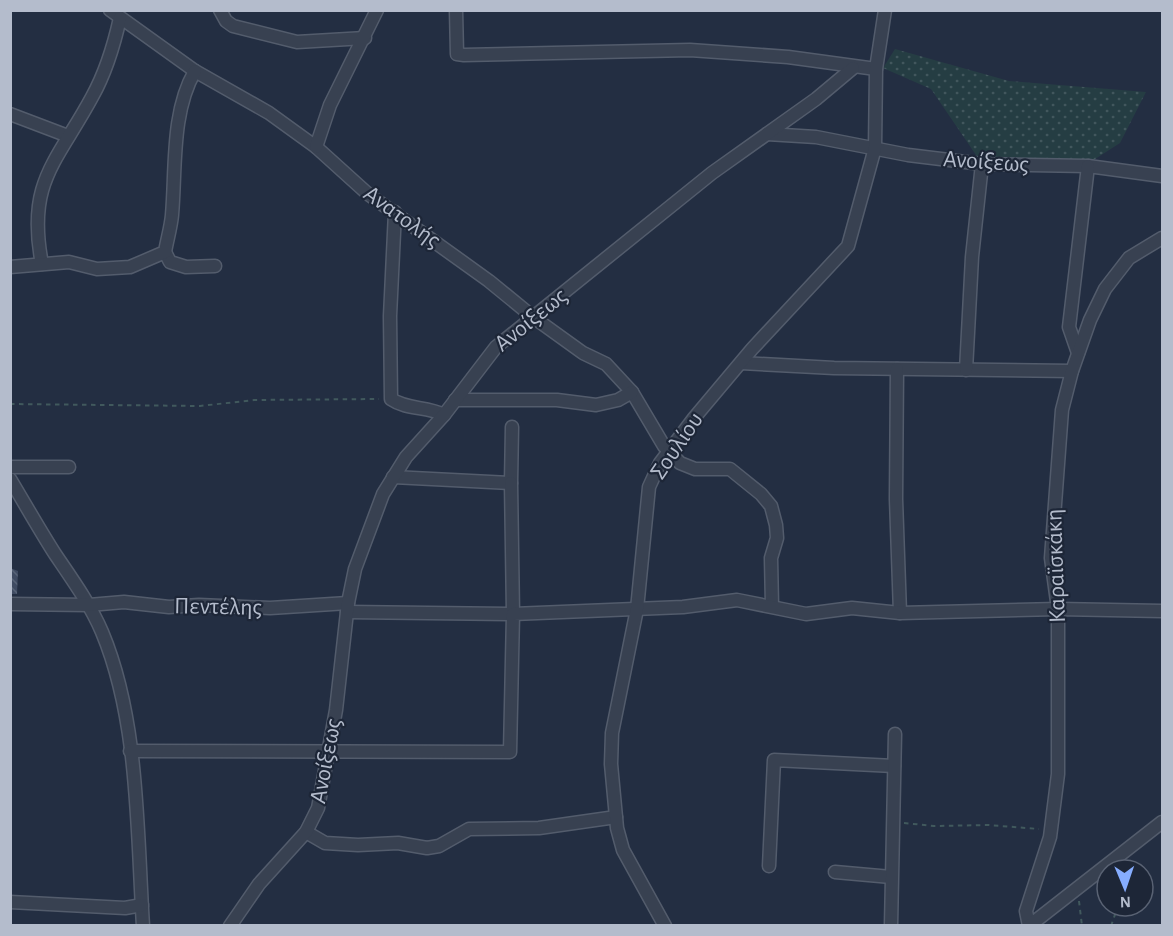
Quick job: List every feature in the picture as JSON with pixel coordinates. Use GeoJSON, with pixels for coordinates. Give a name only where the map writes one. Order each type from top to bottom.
{"type":"FeatureCollection","features":[{"type":"Feature","properties":{"kind":"street"},"geometry":{"type":"LineString","coordinates":[[220,10],[226,21],[233,26],[297,42],[365,38]]}},
{"type":"Feature","properties":{"kind":"street"},"geometry":{"type":"LineString","coordinates":[[316,147],[330,105],[377,10]]}},
{"type":"Feature","properties":{"kind":"street"},"geometry":{"type":"LineString","coordinates":[[456,10],[455,46],[457,54],[464,55],[690,50],[788,57],[854,68],[876,69]]}},
{"type":"Feature","properties":{"kind":"street","name":"Σουλίου"},"geometry":{"type":"LineString","coordinates":[[665,926],[623,850],[616,817],[611,741],[638,609],[647,494],[655,472],[668,451],[741,363],[848,246],[875,148],[876,69],[885,10]]}},
{"type":"Feature","properties":{"kind":"street"},"geometry":{"type":"LineString","coordinates":[[42,264],[38,243],[40,197],[51,165],[100,81],[115,14]]}},
{"type":"Feature","properties":{"kind":"street","name":"Ανατολής"},"geometry":{"type":"LineString","coordinates":[[115,14],[195,71],[269,113],[316,147],[368,194],[489,281],[533,317],[583,353],[606,364],[632,392],[668,451]]}},
{"type":"Feature","properties":{"kind":"street"},"geometry":{"type":"LineString","coordinates":[[767,134],[854,68]]}},
{"type":"Feature","properties":{"kind":"street"},"geometry":{"type":"LineString","coordinates":[[195,71],[186,87],[176,145],[172,218],[165,252],[170,262],[186,267],[215,266]]}},
{"type":"Feature","properties":{"kind":"street"},"geometry":{"type":"LineString","coordinates":[[10,114],[68,136]]}},
{"type":"Feature","properties":{"kind":"street","name":"Ανοίξεως"},"geometry":{"type":"LineString","coordinates":[[230,926],[259,884],[306,832],[318,808],[330,750],[347,608],[361,549],[393,477],[412,448],[444,415],[489,355],[533,317],[712,173],[767,134],[816,137],[982,164],[1088,166],[1162,176]]}},
{"type":"Feature","properties":{"kind":"street"},"geometry":{"type":"LineString","coordinates":[[966,370],[972,257],[982,164]]}},
{"type":"Feature","properties":{"kind":"street"},"geometry":{"type":"LineString","coordinates":[[1078,353],[1070,327],[1088,166]]}},
{"type":"Feature","properties":{"kind":"street"},"geometry":{"type":"LineString","coordinates":[[394,212],[390,316],[391,399],[398,404],[429,409],[444,415]]}},
{"type":"Feature","properties":{"kind":"street","name":"Καραϊσκάκη"},"geometry":{"type":"LineString","coordinates":[[1029,926],[1026,914],[1028,901],[1052,830],[1058,774],[1059,609],[1051,564],[1058,435],[1072,371],[1095,307],[1115,273],[1129,258],[1162,238]]}},
{"type":"Feature","properties":{"kind":"street"},"geometry":{"type":"LineString","coordinates":[[10,267],[69,262],[97,268],[130,267],[165,252]]}},
{"type":"Feature","properties":{"kind":"street"},"geometry":{"type":"LineString","coordinates":[[741,363],[897,369],[1072,371]]}},
{"type":"Feature","properties":{"kind":"street"},"geometry":{"type":"LineString","coordinates":[[897,369],[896,499],[900,613]]}},
{"type":"Feature","properties":{"kind":"street"},"geometry":{"type":"LineString","coordinates":[[455,400],[549,400],[596,405],[618,400],[632,392]]}},
{"type":"Feature","properties":{"kind":"street"},"geometry":{"type":"LineString","coordinates":[[130,751],[510,752],[513,614],[512,427]]}},
{"type":"Feature","properties":{"kind":"street"},"geometry":{"type":"LineString","coordinates":[[668,451],[687,467],[730,469],[768,501],[775,516],[777,534],[771,558],[772,606]]}},
{"type":"Feature","properties":{"kind":"street"},"geometry":{"type":"LineString","coordinates":[[10,467],[69,467]]}},
{"type":"Feature","properties":{"kind":"street"},"geometry":{"type":"LineString","coordinates":[[393,477],[511,483]]}},
{"type":"Feature","properties":{"kind":"street"},"geometry":{"type":"LineString","coordinates":[[10,479],[89,605],[103,633],[112,660],[123,704],[130,751],[143,926]]}},
{"type":"Feature","properties":{"kind":"street","name":"Πεντέλης"},"geometry":{"type":"LineString","coordinates":[[10,604],[89,605],[124,602],[169,607],[199,604],[513,614],[702,606],[737,600],[807,614],[852,608],[900,613],[1059,609],[1162,610]]}},
{"type":"Feature","properties":{"kind":"street"},"geometry":{"type":"LineString","coordinates":[[891,926],[895,734]]}},
{"type":"Feature","properties":{"kind":"street"},"geometry":{"type":"LineString","coordinates":[[769,866],[774,760],[894,766]]}},
{"type":"Feature","properties":{"kind":"street"},"geometry":{"type":"LineString","coordinates":[[306,832],[325,843],[358,845],[398,843],[427,848],[439,846],[469,830],[538,828],[616,817]]}},
{"type":"Feature","properties":{"kind":"street"},"geometry":{"type":"LineString","coordinates":[[1029,926],[1077,886],[1162,822]]}},
{"type":"Feature","properties":{"kind":"street"},"geometry":{"type":"LineString","coordinates":[[835,872],[891,877]]}},
{"type":"Feature","properties":{"kind":"street"},"geometry":{"type":"LineString","coordinates":[[10,902],[125,908],[142,905]]}},
{"type":"Feature","properties":{"kind":"path"},"geometry":{"type":"LineString","coordinates":[[10,404],[200,406],[254,400],[391,399]]}},
{"type":"Feature","properties":{"kind":"path"},"geometry":{"type":"LineString","coordinates":[[892,822],[924,826],[988,825],[1052,830]]}},
{"type":"Feature","properties":{"kind":"path"},"geometry":{"type":"LineString","coordinates":[[1077,886],[1082,926]]}},
{"type":"Feature","properties":{"kind":"green space"},"geometry":{"type":"Polygon","coordinates":[[[895,49],[1009,81],[1146,92],[1120,143],[1092,161],[978,158],[931,89],[883,68],[895,49]]]}},
{"type":"Feature","properties":{"kind":"building"},"geometry":{"type":"Polygon","coordinates":[[[10,568],[18,571],[17,594],[10,594],[10,568]]]}}]}
